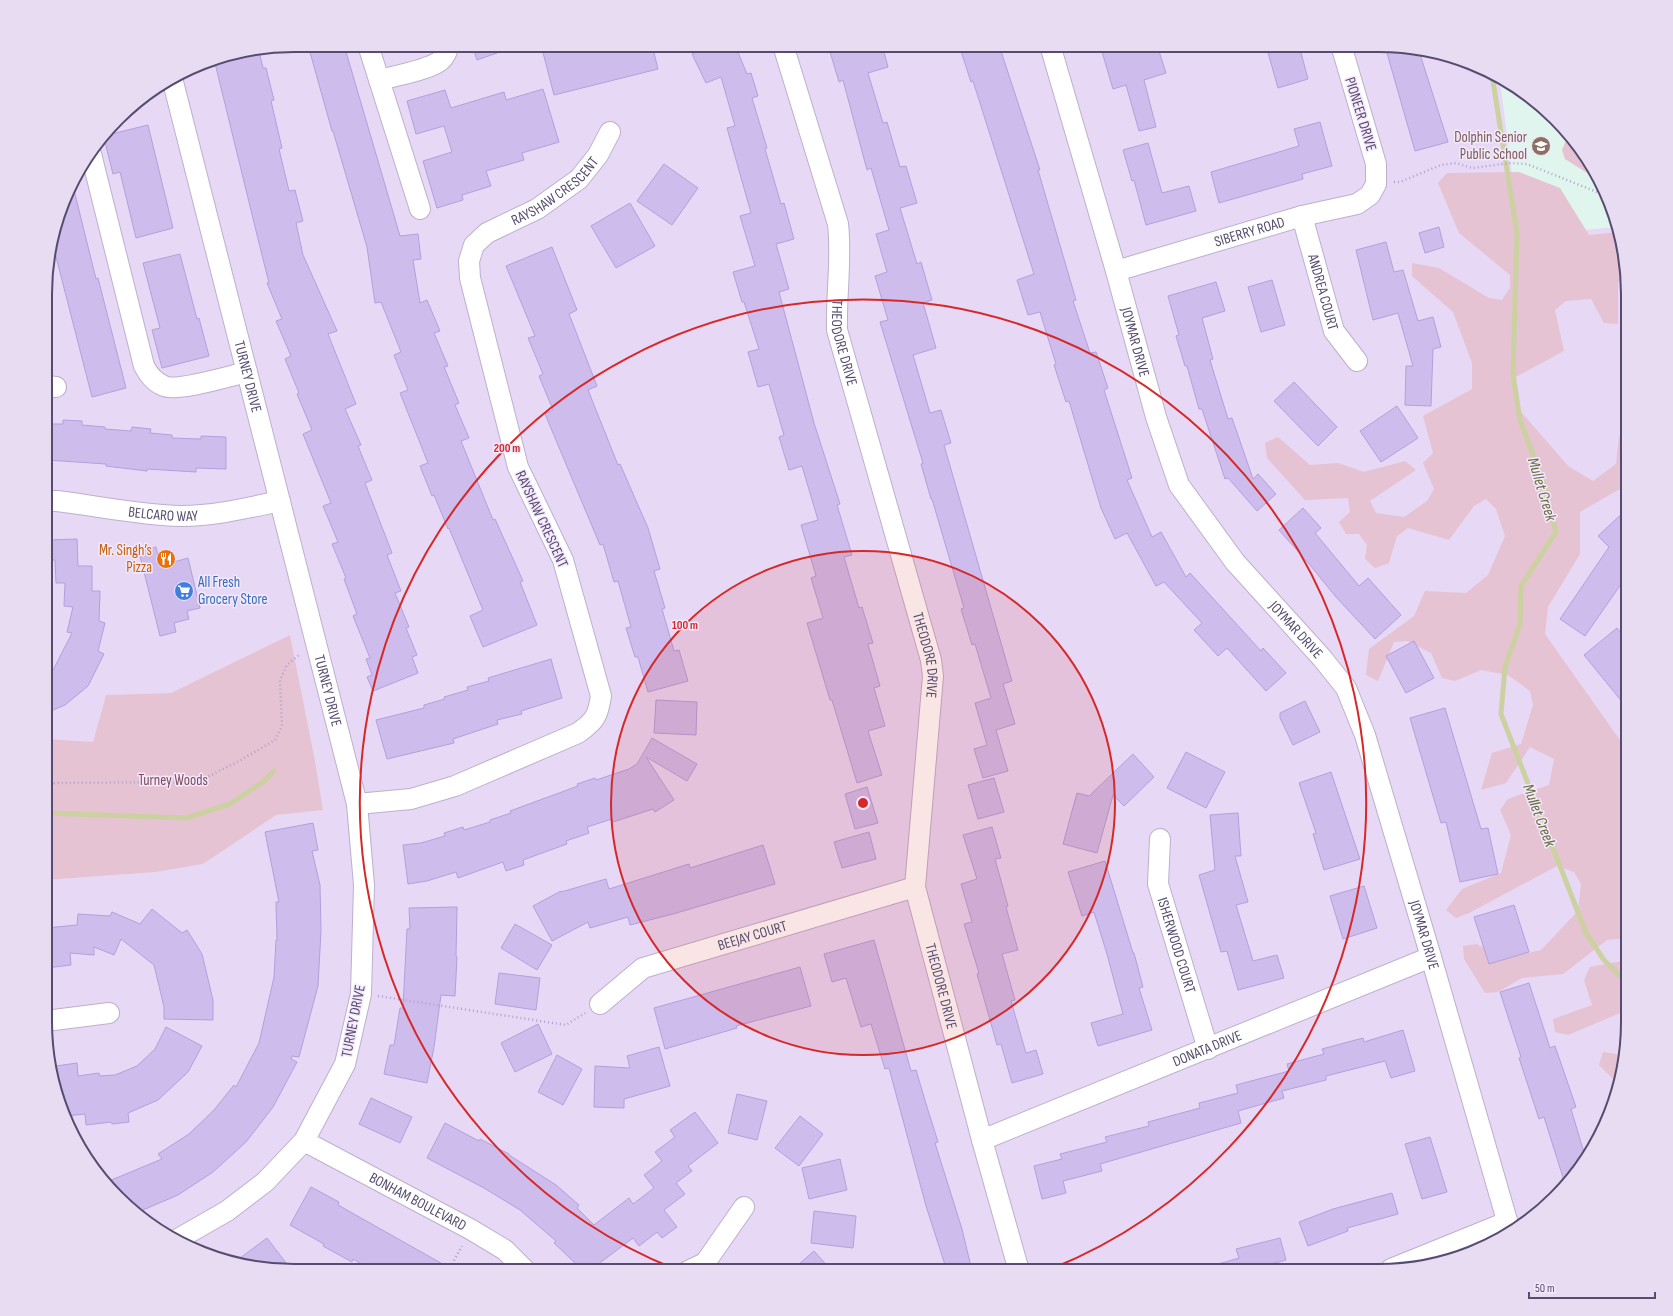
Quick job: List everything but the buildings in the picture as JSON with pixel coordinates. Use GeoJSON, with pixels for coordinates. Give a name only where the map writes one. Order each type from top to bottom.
{"type":"FeatureCollection","features":[{"type":"Feature","properties":{"kind":"street"},"geometry":{"type":"LineString","coordinates":[[370,52],[420,209]]}},
{"type":"Feature","properties":{"kind":"street"},"geometry":{"type":"LineString","coordinates":[[379,80],[432,66],[440,61],[447,52]]}},
{"type":"Feature","properties":{"kind":"street","name":"THEODORE DRIVE"},"geometry":{"type":"LineString","coordinates":[[785,52],[838,224],[841,246],[837,330],[931,660],[933,676],[915,887],[982,1140],[1017,1264]]}},
{"type":"Feature","properties":{"kind":"street","name":"JOYMAR DRIVE"},"geometry":{"type":"LineString","coordinates":[[1052,52],[1116,271],[1156,417],[1179,485],[1235,562],[1322,658],[1346,688],[1365,734],[1431,957],[1508,1227]]}},
{"type":"Feature","properties":{"kind":"street","name":"PIONEER DRIVE"},"geometry":{"type":"LineString","coordinates":[[1343,52],[1376,164],[1376,184]]}},
{"type":"Feature","properties":{"kind":"street","name":"TURNEY DRIVE"},"geometry":{"type":"LineString","coordinates":[[173,84],[357,804],[364,885],[362,994],[344,1064],[304,1141],[265,1182],[253,1192],[227,1211],[182,1237]]}},
{"type":"Feature","properties":{"kind":"street","name":"RAYSHAW CRESCENT"},"geometry":{"type":"LineString","coordinates":[[357,804],[411,799],[454,786],[578,733],[592,724],[599,710],[601,696],[563,560],[518,467],[470,278],[469,261],[474,245],[487,233],[537,209],[579,179],[598,155],[610,132]]}},
{"type":"Feature","properties":{"kind":"street"},"geometry":{"type":"LineString","coordinates":[[93,161],[144,366],[151,378],[164,387],[178,388],[247,372]]}},
{"type":"Feature","properties":{"kind":"street","name":"SIBERRY ROAD"},"geometry":{"type":"LineString","coordinates":[[1116,271],[1302,216],[1357,204],[1370,196],[1376,184]]}},
{"type":"Feature","properties":{"kind":"street","name":"ANDREA COURT"},"geometry":{"type":"LineString","coordinates":[[1302,216],[1334,331],[1357,361]]}},
{"type":"Feature","properties":{"kind":"street","name":"BELCARO WAY"},"geometry":{"type":"LineString","coordinates":[[52,501],[181,516],[243,510],[280,501]]}},
{"type":"Feature","properties":{"kind":"street","name":"ISHERWOOD COURT"},"geometry":{"type":"LineString","coordinates":[[1160,839],[1158,884],[1208,1049]]}},
{"type":"Feature","properties":{"kind":"street","name":"BEEJAY COURT"},"geometry":{"type":"LineString","coordinates":[[600,1004],[643,968],[915,887]]}},
{"type":"Feature","properties":{"kind":"street","name":"DONATA DRIVE"},"geometry":{"type":"LineString","coordinates":[[982,1140],[1431,957]]}},
{"type":"Feature","properties":{"kind":"street"},"geometry":{"type":"LineString","coordinates":[[52,1020],[109,1013]]}},
{"type":"Feature","properties":{"kind":"street","name":"BONHAM BOULEVARD"},"geometry":{"type":"LineString","coordinates":[[304,1141],[470,1229],[505,1250],[519,1264]]}},
{"type":"Feature","properties":{"kind":"street"},"geometry":{"type":"LineString","coordinates":[[703,1264],[744,1207]]}},
{"type":"Feature","properties":{"kind":"street"},"geometry":{"type":"LineString","coordinates":[[1411,1262],[1506,1228]]}},
{"type":"Feature","properties":{"kind":"path"},"geometry":{"type":"LineString","coordinates":[[1376,184],[1400,182],[1441,165],[1456,163],[1472,168],[1511,163],[1527,164],[1599,193]]}},
{"type":"Feature","properties":{"kind":"path"},"geometry":{"type":"LineString","coordinates":[[52,782],[197,782],[241,760],[274,740],[282,726],[280,680],[287,665],[315,641]]}},
{"type":"Feature","properties":{"kind":"path"},"geometry":{"type":"LineString","coordinates":[[362,994],[566,1025],[600,1004]]}},
{"type":"Feature","properties":{"kind":"path"},"geometry":{"type":"LineString","coordinates":[[452,1264],[470,1229]]}},
{"type":"Feature","properties":{"kind":"shaded area"},"geometry":{"type":"Polygon","coordinates":[[[294,52],[1379,52],[1410,54],[1441,60],[1457,65],[1501,84],[1520,235],[1612,228],[1619,263],[1621,294],[1621,1022],[1619,1053],[1613,1084],[1603,1114],[1589,1143],[1571,1169],[1550,1193],[1526,1214],[1500,1232],[1457,1251],[1441,1256],[1410,1262],[1379,1264],[294,1264],[263,1262],[247,1259],[232,1256],[202,1246],[173,1232],[147,1214],[123,1193],[102,1169],[84,1143],[70,1114],[60,1084],[54,1053],[52,1022],[52,880],[156,872],[203,864],[276,814],[323,810],[315,761],[290,635],[171,693],[106,695],[93,742],[52,739],[52,294],[54,263],[60,232],[70,202],[84,173],[102,147],[123,123],[147,102],[173,84],[216,65],[232,60],[263,54],[294,52]]]}},
{"type":"Feature","properties":{"kind":"shaded area","name":"Dolphin Senior Public School"},"geometry":{"type":"Polygon","coordinates":[[[1501,84],[1538,112],[1571,147],[1589,173],[1603,202],[1612,228],[1520,235],[1501,84]]]}},
{"type":"Feature","properties":{"kind":"green space"},"geometry":{"type":"Polygon","coordinates":[[[1566,141],[1589,174],[1565,159],[1562,150],[1566,141]]]}},
{"type":"Feature","properties":{"kind":"green space"},"geometry":{"type":"Polygon","coordinates":[[[1519,172],[1560,188],[1589,235],[1613,233],[1619,263],[1620,280],[1618,282],[1618,324],[1604,323],[1591,299],[1566,301],[1555,310],[1564,351],[1514,378],[1516,406],[1568,466],[1593,481],[1616,464],[1619,437],[1621,435],[1621,489],[1580,512],[1580,554],[1548,607],[1545,634],[1621,742],[1621,939],[1607,940],[1563,974],[1522,978],[1498,992],[1485,993],[1464,959],[1463,946],[1477,944],[1502,959],[1541,950],[1578,911],[1581,884],[1574,872],[1557,866],[1469,913],[1456,918],[1446,910],[1462,889],[1501,873],[1511,835],[1500,810],[1508,799],[1549,785],[1554,759],[1530,747],[1506,783],[1481,790],[1492,753],[1521,744],[1533,705],[1530,691],[1508,675],[1481,670],[1455,681],[1442,678],[1431,653],[1407,641],[1394,642],[1378,681],[1366,675],[1369,649],[1414,616],[1425,591],[1466,593],[1488,575],[1505,536],[1496,509],[1486,499],[1474,506],[1449,540],[1408,528],[1397,536],[1389,563],[1375,568],[1365,559],[1367,545],[1359,534],[1346,534],[1339,522],[1350,512],[1348,498],[1305,500],[1267,458],[1265,443],[1278,437],[1310,465],[1338,463],[1364,472],[1405,461],[1416,470],[1370,501],[1376,513],[1404,517],[1427,501],[1434,489],[1423,463],[1433,453],[1423,416],[1472,389],[1472,363],[1453,312],[1412,276],[1412,263],[1439,268],[1489,298],[1502,300],[1510,288],[1510,275],[1459,233],[1438,183],[1447,173],[1519,172]]]}},
{"type":"Feature","properties":{"kind":"green space","name":"Turney Woods"},"geometry":{"type":"Polygon","coordinates":[[[290,635],[315,761],[323,810],[276,815],[203,864],[156,872],[52,880],[52,739],[93,742],[106,695],[171,693],[290,635]]]}},
{"type":"Feature","properties":{"kind":"green space"},"geometry":{"type":"Polygon","coordinates":[[[1621,961],[1621,1013],[1568,1035],[1555,1032],[1553,1019],[1592,1005],[1584,980],[1590,967],[1621,961]]]}},
{"type":"Feature","properties":{"kind":"green space"},"geometry":{"type":"Polygon","coordinates":[[[1603,1052],[1619,1054],[1614,1080],[1599,1065],[1603,1052]]]}},
{"type":"Feature","properties":{"kind":"waterway","name":"Mullet Creek"},"geometry":{"type":"LineString","coordinates":[[1493,80],[1517,233],[1513,374],[1520,420],[1542,479],[1556,532],[1521,586],[1520,624],[1505,667],[1501,714],[1586,933],[1604,960],[1621,977]]}},
{"type":"Feature","properties":{"kind":"waterway"},"geometry":{"type":"LineString","coordinates":[[52,813],[186,818],[230,804],[263,782],[274,771]]}},
{"type":"Feature","properties":{"kind":"place","name":"Dolphin Senior Public School"},"geometry":{"type":"Point","coordinates":[1541,146]}},
{"type":"Feature","properties":{"kind":"place","name":"Mr. Singh’s Pizza"},"geometry":{"type":"Point","coordinates":[166,559]}},
{"type":"Feature","properties":{"kind":"place","name":"All Fresh Grocery Store"},"geometry":{"type":"Point","coordinates":[184,591]}}]}
